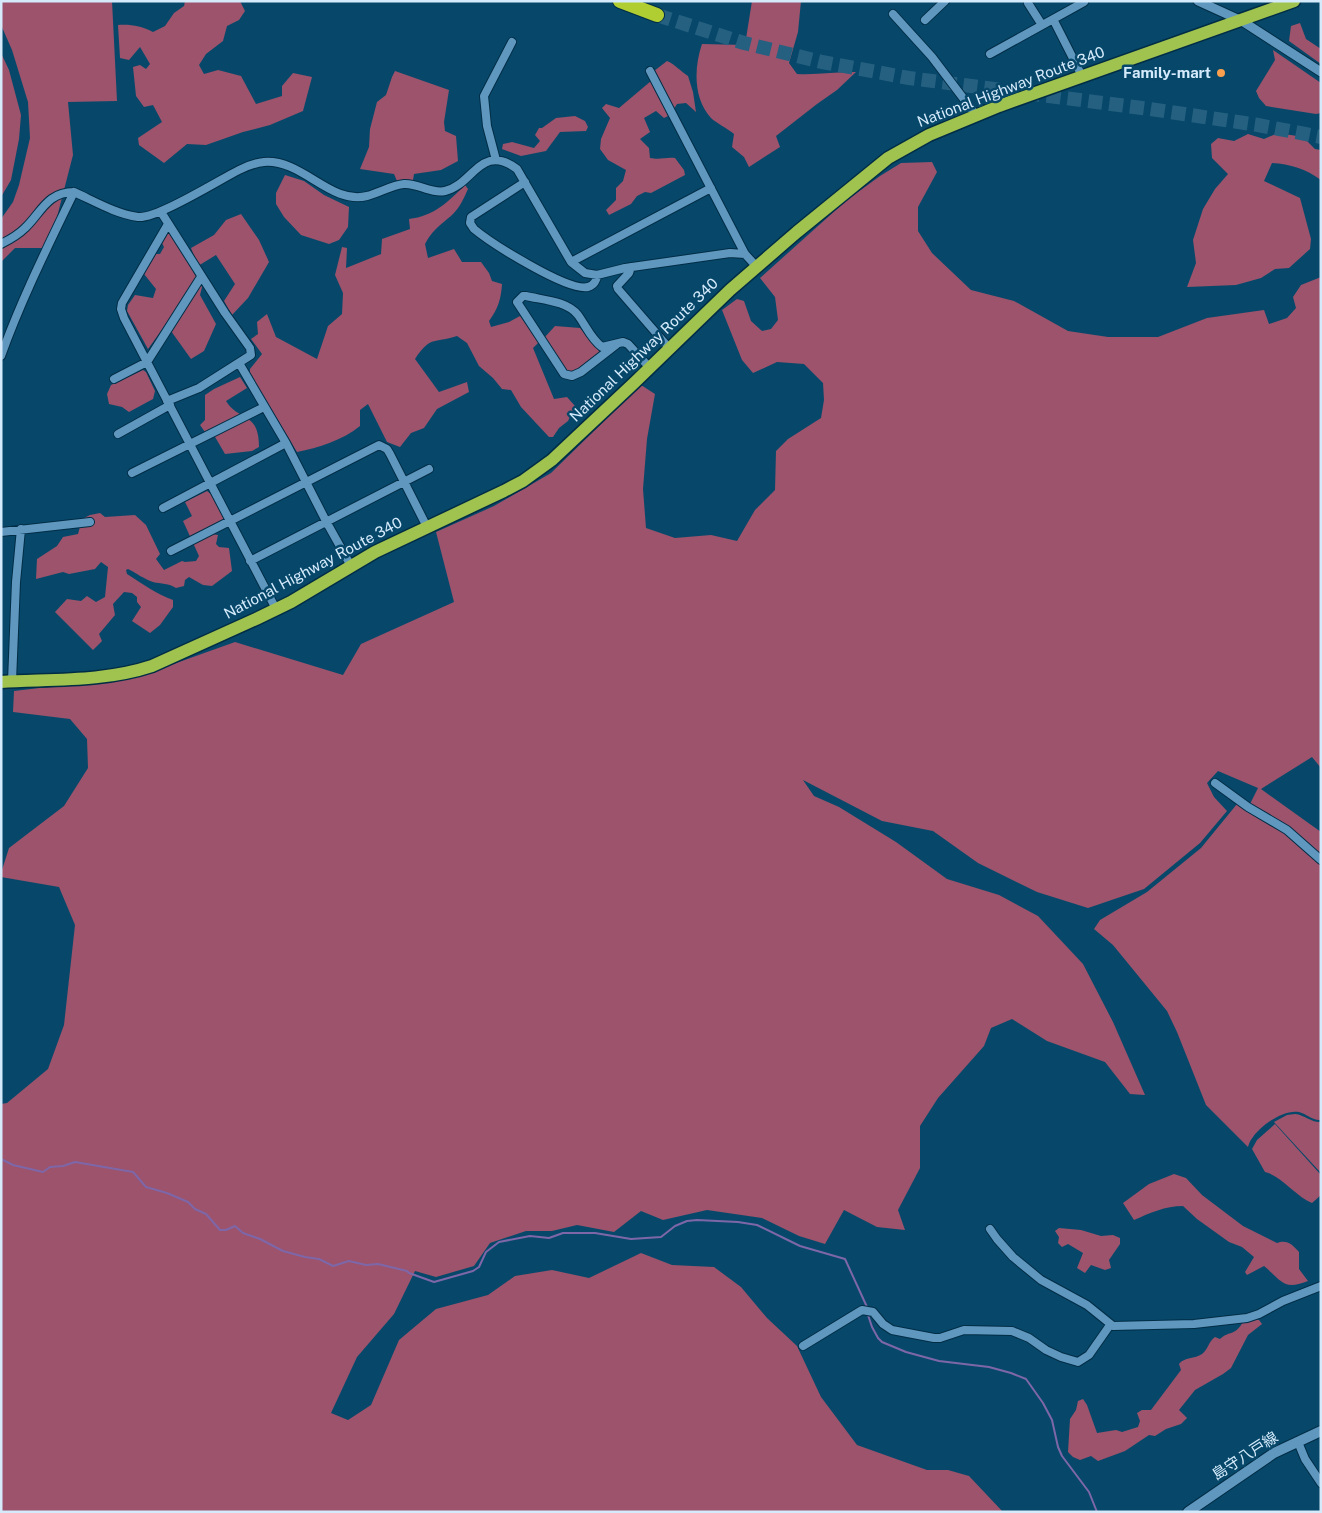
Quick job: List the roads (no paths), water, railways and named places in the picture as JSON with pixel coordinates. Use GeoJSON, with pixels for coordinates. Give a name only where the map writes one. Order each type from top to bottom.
{"type":"FeatureCollection","features":[{"type":"Feature","properties":{"kind":"highway"},"geometry":{"type":"LineString","coordinates":[[620,1],[657,15]]}},
{"type":"Feature","properties":{"kind":"highway","name":"National Highway Route 340"},"geometry":{"type":"LineString","coordinates":[[7,682],[114,676],[134,672],[171,658],[276,609],[382,549],[504,491],[538,470],[574,439],[756,266],[888,158],[929,134],[1082,76],[1294,1]]}},
{"type":"Feature","properties":{"kind":"main road","name":"島守八戸線"},"geometry":{"type":"LineString","coordinates":[[1188,1512],[1274,1453],[1321,1432]]}},
{"type":"Feature","properties":{"kind":"street"},"geometry":{"type":"LineString","coordinates":[[925,20],[945,1]]}},
{"type":"Feature","properties":{"kind":"street"},"geometry":{"type":"LineString","coordinates":[[1198,1],[1242,20],[1321,72]]}},
{"type":"Feature","properties":{"kind":"street"},"geometry":{"type":"LineString","coordinates":[[990,54],[1084,2]]}},
{"type":"Feature","properties":{"kind":"street"},"geometry":{"type":"LineString","coordinates":[[1028,3],[1042,25]]}},
{"type":"Feature","properties":{"kind":"street"},"geometry":{"type":"LineString","coordinates":[[893,14],[932,57],[976,116]]}},
{"type":"Feature","properties":{"kind":"street"},"geometry":{"type":"LineString","coordinates":[[1054,19],[1082,76]]}},
{"type":"Feature","properties":{"kind":"street"},"geometry":{"type":"LineString","coordinates":[[496,160],[487,126],[484,96],[512,42]]}},
{"type":"Feature","properties":{"kind":"street"},"geometry":{"type":"LineString","coordinates":[[650,71],[744,254],[756,266]]}},
{"type":"Feature","properties":{"kind":"street"},"geometry":{"type":"LineString","coordinates":[[1,244],[25,228],[57,194],[65,192],[74,192],[125,214],[141,217],[160,212],[239,170],[253,164],[265,162],[284,164],[301,171],[340,194],[346,196],[366,196],[401,184],[445,191],[457,185],[484,163],[496,160],[506,162],[517,169],[571,262],[585,273],[597,275],[630,267],[730,253],[744,254]]}},
{"type":"Feature","properties":{"kind":"street"},"geometry":{"type":"LineString","coordinates":[[526,182],[471,217],[470,223],[474,229],[522,261],[562,281],[587,288],[597,280],[597,275]]}},
{"type":"Feature","properties":{"kind":"street"},"geometry":{"type":"LineString","coordinates":[[571,262],[711,188]]}},
{"type":"Feature","properties":{"kind":"street"},"geometry":{"type":"LineString","coordinates":[[1,356],[11,328],[49,242],[74,192]]}},
{"type":"Feature","properties":{"kind":"street"},"geometry":{"type":"LineString","coordinates":[[118,434],[168,403],[199,388],[251,355],[250,348],[201,277],[160,212]]}},
{"type":"Feature","properties":{"kind":"street"},"geometry":{"type":"LineString","coordinates":[[168,224],[122,303],[121,309],[276,609]]}},
{"type":"Feature","properties":{"kind":"street"},"geometry":{"type":"LineString","coordinates":[[630,267],[629,273],[617,286],[618,289],[670,349]]}},
{"type":"Feature","properties":{"kind":"street"},"geometry":{"type":"LineString","coordinates":[[114,379],[147,362],[201,277]]}},
{"type":"Feature","properties":{"kind":"street"},"geometry":{"type":"LineString","coordinates":[[616,344],[582,372],[572,376],[564,374],[517,302],[520,298],[526,296],[565,306],[577,314],[598,344],[606,347],[616,344],[623,342],[628,344],[650,368]]}},
{"type":"Feature","properties":{"kind":"street"},"geometry":{"type":"LineString","coordinates":[[239,363],[286,443],[351,566]]}},
{"type":"Feature","properties":{"kind":"street"},"geometry":{"type":"LineString","coordinates":[[132,473],[264,407]]}},
{"type":"Feature","properties":{"kind":"street"},"geometry":{"type":"LineString","coordinates":[[163,508],[286,443]]}},
{"type":"Feature","properties":{"kind":"street"},"geometry":{"type":"LineString","coordinates":[[171,551],[379,445],[387,449],[390,454],[427,527]]}},
{"type":"Feature","properties":{"kind":"street"},"geometry":{"type":"LineString","coordinates":[[250,561],[429,469]]}},
{"type":"Feature","properties":{"kind":"street"},"geometry":{"type":"LineString","coordinates":[[1,532],[90,522]]}},
{"type":"Feature","properties":{"kind":"street"},"geometry":{"type":"LineString","coordinates":[[7,682],[21,529]]}},
{"type":"Feature","properties":{"kind":"street"},"geometry":{"type":"LineString","coordinates":[[1215,783],[1248,807],[1287,830],[1321,860]]}},
{"type":"Feature","properties":{"kind":"street"},"geometry":{"type":"LineString","coordinates":[[990,1229],[996,1239],[1013,1257],[1041,1280],[1087,1305],[1113,1326],[1194,1324],[1247,1318],[1321,1286]]}},
{"type":"Feature","properties":{"kind":"street"},"geometry":{"type":"LineString","coordinates":[[803,1346],[862,1310],[866,1310],[872,1312],[883,1324],[892,1330],[934,1338],[940,1338],[964,1330],[1012,1330],[1030,1338],[1046,1350],[1078,1362],[1089,1355],[1110,1325]]}},
{"type":"Feature","properties":{"kind":"street"},"geometry":{"type":"LineString","coordinates":[[1298,1442],[1305,1458],[1321,1483]]}},
{"type":"Feature","properties":{"kind":"waterway"},"geometry":{"type":"LineString","coordinates":[[1,1159],[13,1165],[43,1172],[50,1167],[63,1166],[75,1162],[133,1172],[146,1187],[188,1202],[195,1209],[206,1214],[220,1230],[226,1230],[235,1226],[243,1233],[260,1239],[283,1251],[319,1259],[333,1266],[349,1261],[366,1265],[378,1264],[407,1271],[434,1282],[473,1271],[479,1267],[486,1252],[499,1242],[530,1236],[549,1238],[563,1233],[595,1233],[631,1239],[661,1237],[675,1226],[687,1221],[697,1220],[757,1225],[800,1246],[845,1259],[867,1307]]}},
{"type":"Feature","properties":{"kind":"waterway"},"geometry":{"type":"LineString","coordinates":[[868,1315],[872,1327],[882,1342],[906,1352],[939,1361],[989,1367],[1026,1379],[1043,1403],[1052,1420],[1062,1456],[1089,1492],[1097,1512]]}},
{"type":"Feature","properties":{"kind":"tunnel"},"geometry":{"type":"LineString","coordinates":[[657,15],[744,43],[822,62],[909,78],[1150,109],[1258,125],[1321,137]]}},
{"type":"Feature","properties":{"kind":"place","name":"Family-mart"},"geometry":{"type":"Point","coordinates":[1221,73]}}]}
